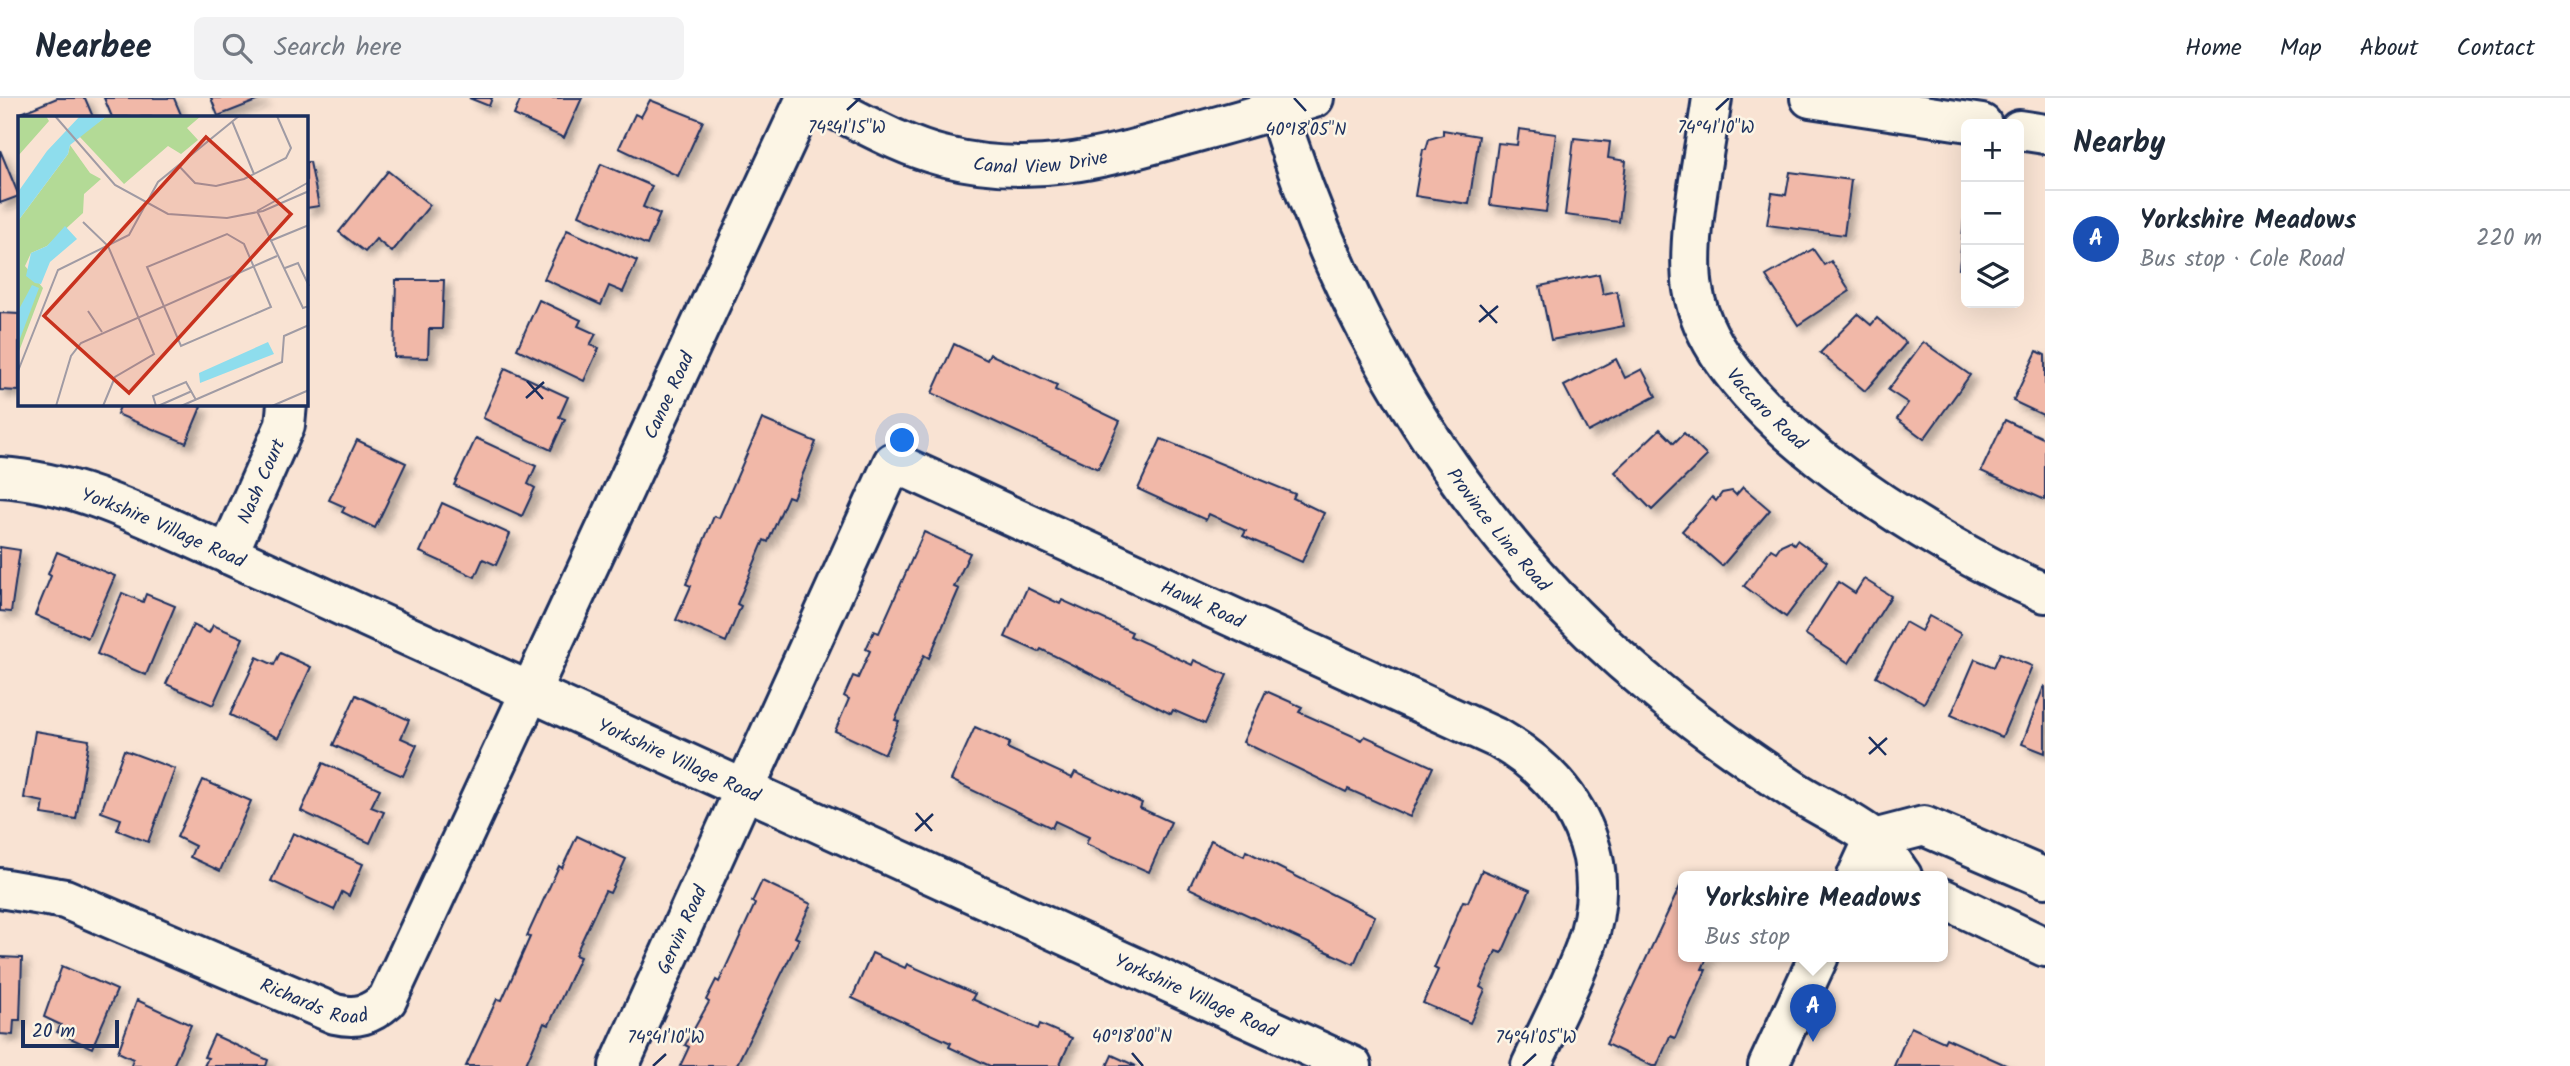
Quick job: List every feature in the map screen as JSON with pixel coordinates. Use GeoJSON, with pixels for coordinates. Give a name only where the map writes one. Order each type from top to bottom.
{"type":"FeatureCollection","features":[{"type":"Feature","properties":{"kind":"street","name":"Canal View Drive"},"geometry":{"type":"LineString","coordinates":[[808,98],[940,156],[1004,166],[1043,167],[1094,161],[1276,104],[1314,98]]}},
{"type":"Feature","properties":{"kind":"street","name":"Canoe Road"},"geometry":{"type":"LineString","coordinates":[[531,693],[808,98]]}},
{"type":"Feature","properties":{"kind":"street","name":"Vaccaro Road"},"geometry":{"type":"LineString","coordinates":[[1712,98],[1691,252],[1693,288],[1699,312],[1718,354],[1744,385],[1797,438],[1855,486],[1930,536],[1996,572],[2045,593]]}},
{"type":"Feature","properties":{"kind":"street"},"geometry":{"type":"LineString","coordinates":[[1810,98],[1961,121]]}},
{"type":"Feature","properties":{"kind":"street","name":"Province Line Road"},"geometry":{"type":"LineString","coordinates":[[1276,104],[1305,194],[1337,270],[1390,374],[1454,474],[1521,561],[1592,635],[1656,690],[1793,790],[1874,839],[1898,871]]}},
{"type":"Feature","properties":{"kind":"street"},"geometry":{"type":"LineString","coordinates":[[2024,131],[2045,134]]}},
{"type":"Feature","properties":{"kind":"street","name":"Nash Court"},"geometry":{"type":"LineString","coordinates":[[228,554],[285,425],[287,406]]}},
{"type":"Feature","properties":{"kind":"street","name":"Hawk Road"},"geometry":{"type":"LineString","coordinates":[[744,790],[893,462],[1499,739],[1529,757],[1556,782],[1574,808],[1588,843],[1595,880],[1594,914],[1585,947],[1531,1066]]}},
{"type":"Feature","properties":{"kind":"street","name":"Yorkshire Village Road"},"geometry":{"type":"LineString","coordinates":[[0,477],[38,479],[81,491],[228,554],[1352,1066]]}},
{"type":"Feature","properties":{"kind":"street","name":"Richards Road"},"geometry":{"type":"LineString","coordinates":[[0,888],[65,899],[335,1014],[352,1018],[373,1013],[387,1000],[531,693]]}},
{"type":"Feature","properties":{"kind":"street","name":"Gervin Road"},"geometry":{"type":"LineString","coordinates":[[619,1066],[744,790]]}},
{"type":"Feature","properties":{"kind":"street"},"geometry":{"type":"LineString","coordinates":[[1859,871],[1874,839],[1924,826],[2045,878]]}},
{"type":"Feature","properties":{"kind":"street"},"geometry":{"type":"LineString","coordinates":[[1948,901],[2045,947]]}},
{"type":"Feature","properties":{"kind":"street"},"geometry":{"type":"LineString","coordinates":[[1768,1066],[1816,962]]}},
{"type":"Feature","properties":{"kind":"building"},"geometry":{"type":"Polygon","coordinates":[[[57,98],[85,98],[93,116],[22,116],[21,113],[57,98]]]}},
{"type":"Feature","properties":{"kind":"building"},"geometry":{"type":"Polygon","coordinates":[[[104,98],[174,98],[182,116],[112,116],[104,98]]]}},
{"type":"Feature","properties":{"kind":"building"},"geometry":{"type":"Polygon","coordinates":[[[211,98],[264,98],[218,116],[211,98]]]}},
{"type":"Feature","properties":{"kind":"building"},"geometry":{"type":"Polygon","coordinates":[[[469,98],[492,98],[489,106],[469,98]]]}},
{"type":"Feature","properties":{"kind":"building"},"geometry":{"type":"Polygon","coordinates":[[[521,98],[582,98],[564,138],[514,115],[521,98]]]}},
{"type":"Feature","properties":{"kind":"building"},"geometry":{"type":"Polygon","coordinates":[[[650,100],[703,121],[678,176],[619,148],[635,114],[641,117],[650,100]]]}},
{"type":"Feature","properties":{"kind":"building"},"geometry":{"type":"Polygon","coordinates":[[[1519,129],[1556,134],[1546,212],[1490,205],[1498,143],[1517,145],[1519,129]]]}},
{"type":"Feature","properties":{"kind":"building"},"geometry":{"type":"Polygon","coordinates":[[[1443,130],[1479,136],[1469,204],[1415,196],[1423,149],[1426,149],[1429,139],[1443,135],[1443,130]]]}},
{"type":"Feature","properties":{"kind":"building"},"geometry":{"type":"Polygon","coordinates":[[[1574,138],[1610,142],[1608,158],[1626,161],[1619,222],[1565,215],[1574,138]]]}},
{"type":"Feature","properties":{"kind":"building"},"geometry":{"type":"Polygon","coordinates":[[[0,150],[18,196],[0,203],[0,150]]]}},
{"type":"Feature","properties":{"kind":"building"},"geometry":{"type":"Polygon","coordinates":[[[308,162],[310,162],[319,206],[308,208],[308,162]]]}},
{"type":"Feature","properties":{"kind":"building"},"geometry":{"type":"Polygon","coordinates":[[[601,164],[652,186],[643,207],[660,214],[647,245],[579,215],[601,164]]]}},
{"type":"Feature","properties":{"kind":"building"},"geometry":{"type":"Polygon","coordinates":[[[388,171],[430,205],[392,252],[376,239],[365,252],[339,232],[388,171]]]}},
{"type":"Feature","properties":{"kind":"building"},"geometry":{"type":"Polygon","coordinates":[[[1790,172],[1851,180],[1844,235],[1767,225],[1772,193],[1786,195],[1790,172]]]}},
{"type":"Feature","properties":{"kind":"building"},"geometry":{"type":"Polygon","coordinates":[[[567,230],[637,261],[623,292],[609,286],[601,305],[544,279],[567,230]]]}},
{"type":"Feature","properties":{"kind":"building"},"geometry":{"type":"Polygon","coordinates":[[[1813,249],[1824,265],[1831,261],[1850,291],[1798,325],[1766,276],[1813,249]]]}},
{"type":"Feature","properties":{"kind":"building"},"geometry":{"type":"Polygon","coordinates":[[[1599,274],[1603,294],[1617,291],[1624,326],[1551,340],[1540,286],[1599,274]]]}},
{"type":"Feature","properties":{"kind":"building"},"geometry":{"type":"Polygon","coordinates":[[[396,280],[444,280],[442,329],[429,329],[428,358],[394,357],[396,280]]]}},
{"type":"Feature","properties":{"kind":"building"},"geometry":{"type":"Polygon","coordinates":[[[539,300],[581,320],[578,326],[596,334],[590,345],[599,348],[584,381],[517,349],[539,300]]]}},
{"type":"Feature","properties":{"kind":"building"},"geometry":{"type":"Polygon","coordinates":[[[0,313],[18,314],[18,391],[0,390],[0,313]]]}},
{"type":"Feature","properties":{"kind":"building"},"geometry":{"type":"Polygon","coordinates":[[[1858,314],[1871,325],[1877,318],[1906,343],[1865,391],[1820,353],[1858,314]]]}},
{"type":"Feature","properties":{"kind":"building"},"geometry":{"type":"Polygon","coordinates":[[[1923,342],[1970,375],[1924,439],[1897,419],[1908,403],[1888,390],[1923,342]]]}},
{"type":"Feature","properties":{"kind":"building"},"geometry":{"type":"Polygon","coordinates":[[[954,344],[987,360],[990,354],[1057,385],[1055,390],[1120,421],[1098,469],[932,393],[954,344]]]}},
{"type":"Feature","properties":{"kind":"building"},"geometry":{"type":"Polygon","coordinates":[[[2037,351],[2045,355],[2045,416],[2013,401],[2037,351]]]}},
{"type":"Feature","properties":{"kind":"building"},"geometry":{"type":"Polygon","coordinates":[[[1616,359],[1625,378],[1642,369],[1656,396],[1588,432],[1564,386],[1616,359]]]}},
{"type":"Feature","properties":{"kind":"building"},"geometry":{"type":"Polygon","coordinates":[[[505,368],[568,397],[559,417],[565,419],[551,450],[483,418],[505,368]]]}},
{"type":"Feature","properties":{"kind":"building"},"geometry":{"type":"Polygon","coordinates":[[[120,406],[201,407],[186,443],[117,414],[120,406]]]}},
{"type":"Feature","properties":{"kind":"building"},"geometry":{"type":"Polygon","coordinates":[[[762,419],[816,442],[793,498],[788,496],[768,542],[764,540],[737,604],[741,606],[726,642],[676,620],[691,586],[686,584],[714,516],[719,518],[762,419]]]}},
{"type":"Feature","properties":{"kind":"building"},"geometry":{"type":"Polygon","coordinates":[[[2005,420],[2045,439],[2045,500],[1981,471],[2005,420]]]}},
{"type":"Feature","properties":{"kind":"building"},"geometry":{"type":"Polygon","coordinates":[[[1660,429],[1674,443],[1684,433],[1707,456],[1652,510],[1615,472],[1660,429]]]}},
{"type":"Feature","properties":{"kind":"building"},"geometry":{"type":"Polygon","coordinates":[[[476,438],[536,466],[528,484],[535,488],[522,516],[454,485],[476,438]]]}},
{"type":"Feature","properties":{"kind":"building"},"geometry":{"type":"Polygon","coordinates":[[[1161,439],[1295,494],[1293,498],[1324,513],[1302,562],[1243,536],[1246,531],[1209,514],[1206,520],[1138,489],[1161,439]]]}},
{"type":"Feature","properties":{"kind":"building"},"geometry":{"type":"Polygon","coordinates":[[[357,440],[406,463],[375,528],[342,512],[345,507],[329,500],[357,440]]]}},
{"type":"Feature","properties":{"kind":"building"},"geometry":{"type":"Polygon","coordinates":[[[1743,487],[1770,510],[1722,566],[1682,531],[1712,497],[1716,501],[1722,493],[1732,491],[1736,495],[1743,487]]]}},
{"type":"Feature","properties":{"kind":"building"},"geometry":{"type":"Polygon","coordinates":[[[442,503],[510,534],[496,565],[483,559],[475,577],[420,552],[442,503]]]}},
{"type":"Feature","properties":{"kind":"building"},"geometry":{"type":"Polygon","coordinates":[[[924,532],[970,553],[954,587],[959,589],[929,658],[924,655],[895,720],[899,721],[885,754],[835,731],[849,699],[844,696],[853,676],[858,678],[870,651],[866,649],[874,631],[879,633],[924,532]]]}},
{"type":"Feature","properties":{"kind":"building"},"geometry":{"type":"Polygon","coordinates":[[[1797,540],[1827,562],[1786,617],[1744,586],[1771,549],[1776,552],[1781,545],[1790,541],[1794,544],[1797,540]]]}},
{"type":"Feature","properties":{"kind":"building"},"geometry":{"type":"Polygon","coordinates":[[[0,547],[20,550],[11,612],[0,611],[0,547]]]}},
{"type":"Feature","properties":{"kind":"building"},"geometry":{"type":"Polygon","coordinates":[[[57,552],[115,576],[88,638],[35,615],[51,576],[48,574],[57,552]]]}},
{"type":"Feature","properties":{"kind":"building"},"geometry":{"type":"Polygon","coordinates":[[[1864,579],[1891,596],[1849,663],[1805,634],[1838,582],[1855,593],[1864,579]]]}},
{"type":"Feature","properties":{"kind":"building"},"geometry":{"type":"Polygon","coordinates":[[[1027,588],[1060,604],[1062,600],[1132,632],[1130,636],[1192,665],[1194,660],[1227,675],[1205,724],[1173,710],[1171,714],[1041,649],[1039,652],[1005,637],[1027,588]]]}},
{"type":"Feature","properties":{"kind":"building"},"geometry":{"type":"Polygon","coordinates":[[[122,593],[143,602],[146,594],[175,606],[146,675],[97,654],[122,593]]]}},
{"type":"Feature","properties":{"kind":"building"},"geometry":{"type":"Polygon","coordinates":[[[1929,616],[1961,634],[1924,703],[1876,676],[1905,622],[1921,631],[1929,616]]]}},
{"type":"Feature","properties":{"kind":"building"},"geometry":{"type":"Polygon","coordinates":[[[193,625],[209,633],[213,625],[243,638],[213,705],[166,684],[193,625]]]}},
{"type":"Feature","properties":{"kind":"building"},"geometry":{"type":"Polygon","coordinates":[[[280,653],[311,667],[278,738],[230,715],[257,657],[274,665],[280,653]]]}},
{"type":"Feature","properties":{"kind":"building"},"geometry":{"type":"Polygon","coordinates":[[[2000,653],[2032,666],[2002,737],[1951,715],[1975,659],[1994,667],[2000,653]]]}},
{"type":"Feature","properties":{"kind":"building"},"geometry":{"type":"Polygon","coordinates":[[[2045,687],[2045,753],[2022,744],[2045,687]]]}},
{"type":"Feature","properties":{"kind":"building"},"geometry":{"type":"Polygon","coordinates":[[[1266,691],[1302,707],[1299,712],[1362,740],[1365,736],[1433,767],[1410,817],[1348,789],[1346,792],[1243,742],[1266,691]]]}},
{"type":"Feature","properties":{"kind":"building"},"geometry":{"type":"Polygon","coordinates":[[[356,695],[409,720],[401,738],[417,745],[403,776],[333,745],[356,695]]]}},
{"type":"Feature","properties":{"kind":"building"},"geometry":{"type":"Polygon","coordinates":[[[975,727],[1010,743],[1007,748],[1072,778],[1075,772],[1142,803],[1140,808],[1171,822],[1149,872],[1086,844],[1089,837],[1055,821],[1052,828],[951,780],[975,727]]]}},
{"type":"Feature","properties":{"kind":"building"},"geometry":{"type":"Polygon","coordinates":[[[35,731],[89,740],[76,819],[42,814],[44,802],[24,798],[35,731]]]}},
{"type":"Feature","properties":{"kind":"building"},"geometry":{"type":"Polygon","coordinates":[[[124,750],[175,769],[148,842],[117,830],[121,819],[101,812],[124,750]]]}},
{"type":"Feature","properties":{"kind":"building"},"geometry":{"type":"Polygon","coordinates":[[[323,763],[380,789],[371,807],[384,812],[370,843],[301,811],[323,763]]]}},
{"type":"Feature","properties":{"kind":"building"},"geometry":{"type":"Polygon","coordinates":[[[203,780],[251,801],[220,871],[190,857],[195,846],[177,837],[203,780]]]}},
{"type":"Feature","properties":{"kind":"building"},"geometry":{"type":"Polygon","coordinates":[[[293,833],[363,864],[349,896],[342,892],[334,910],[271,881],[293,833]]]}},
{"type":"Feature","properties":{"kind":"building"},"geometry":{"type":"Polygon","coordinates":[[[577,836],[626,859],[610,893],[605,891],[575,955],[580,957],[549,1025],[544,1023],[525,1066],[466,1066],[497,999],[502,1000],[559,866],[562,868],[577,836]]]}},
{"type":"Feature","properties":{"kind":"building"},"geometry":{"type":"Polygon","coordinates":[[[1211,840],[1244,856],[1246,851],[1375,916],[1354,964],[1189,888],[1211,840]]]}},
{"type":"Feature","properties":{"kind":"building"},"geometry":{"type":"Polygon","coordinates":[[[1482,870],[1530,890],[1502,953],[1496,951],[1480,987],[1485,990],[1470,1023],[1423,1003],[1438,970],[1434,968],[1463,901],[1468,902],[1482,870]]]}},
{"type":"Feature","properties":{"kind":"building"},"geometry":{"type":"Polygon","coordinates":[[[762,881],[811,904],[795,937],[799,939],[736,1066],[680,1066],[689,1047],[685,1045],[709,1002],[706,1000],[716,980],[719,982],[755,904],[752,902],[762,881]]]}},
{"type":"Feature","properties":{"kind":"building"},"geometry":{"type":"Polygon","coordinates":[[[1678,891],[1678,962],[1705,962],[1702,969],[1706,970],[1675,1038],[1670,1036],[1657,1066],[1606,1044],[1678,891]]]}},
{"type":"Feature","properties":{"kind":"building"},"geometry":{"type":"Polygon","coordinates":[[[872,953],[905,968],[907,964],[975,994],[972,999],[1038,1029],[1040,1024],[1072,1038],[1059,1066],[990,1066],[949,1047],[951,1043],[852,998],[872,953]]]}},
{"type":"Feature","properties":{"kind":"building"},"geometry":{"type":"Polygon","coordinates":[[[0,957],[22,958],[20,1020],[14,1020],[13,1035],[0,1034],[0,957]]]}},
{"type":"Feature","properties":{"kind":"building"},"geometry":{"type":"Polygon","coordinates":[[[62,966],[117,990],[92,1048],[57,1032],[61,1025],[44,1017],[62,966]]]}},
{"type":"Feature","properties":{"kind":"building"},"geometry":{"type":"Polygon","coordinates":[[[137,1000],[191,1025],[173,1066],[131,1066],[133,1059],[118,1052],[137,1000]]]}},
{"type":"Feature","properties":{"kind":"building"},"geometry":{"type":"Polygon","coordinates":[[[1911,1027],[1944,1042],[1946,1038],[2008,1066],[1894,1066],[1911,1027]]]}},
{"type":"Feature","properties":{"kind":"building"},"geometry":{"type":"Polygon","coordinates":[[[214,1035],[268,1060],[266,1066],[204,1066],[208,1058],[204,1057],[214,1035]]]}},
{"type":"Feature","properties":{"kind":"building"},"geometry":{"type":"Polygon","coordinates":[[[1112,1055],[1136,1066],[1107,1066],[1112,1055]]]}},
{"type":"Feature","properties":{"kind":"place","name":"Yorkshire Meadows"},"geometry":{"type":"Point","coordinates":[1813,1042]}}]}
